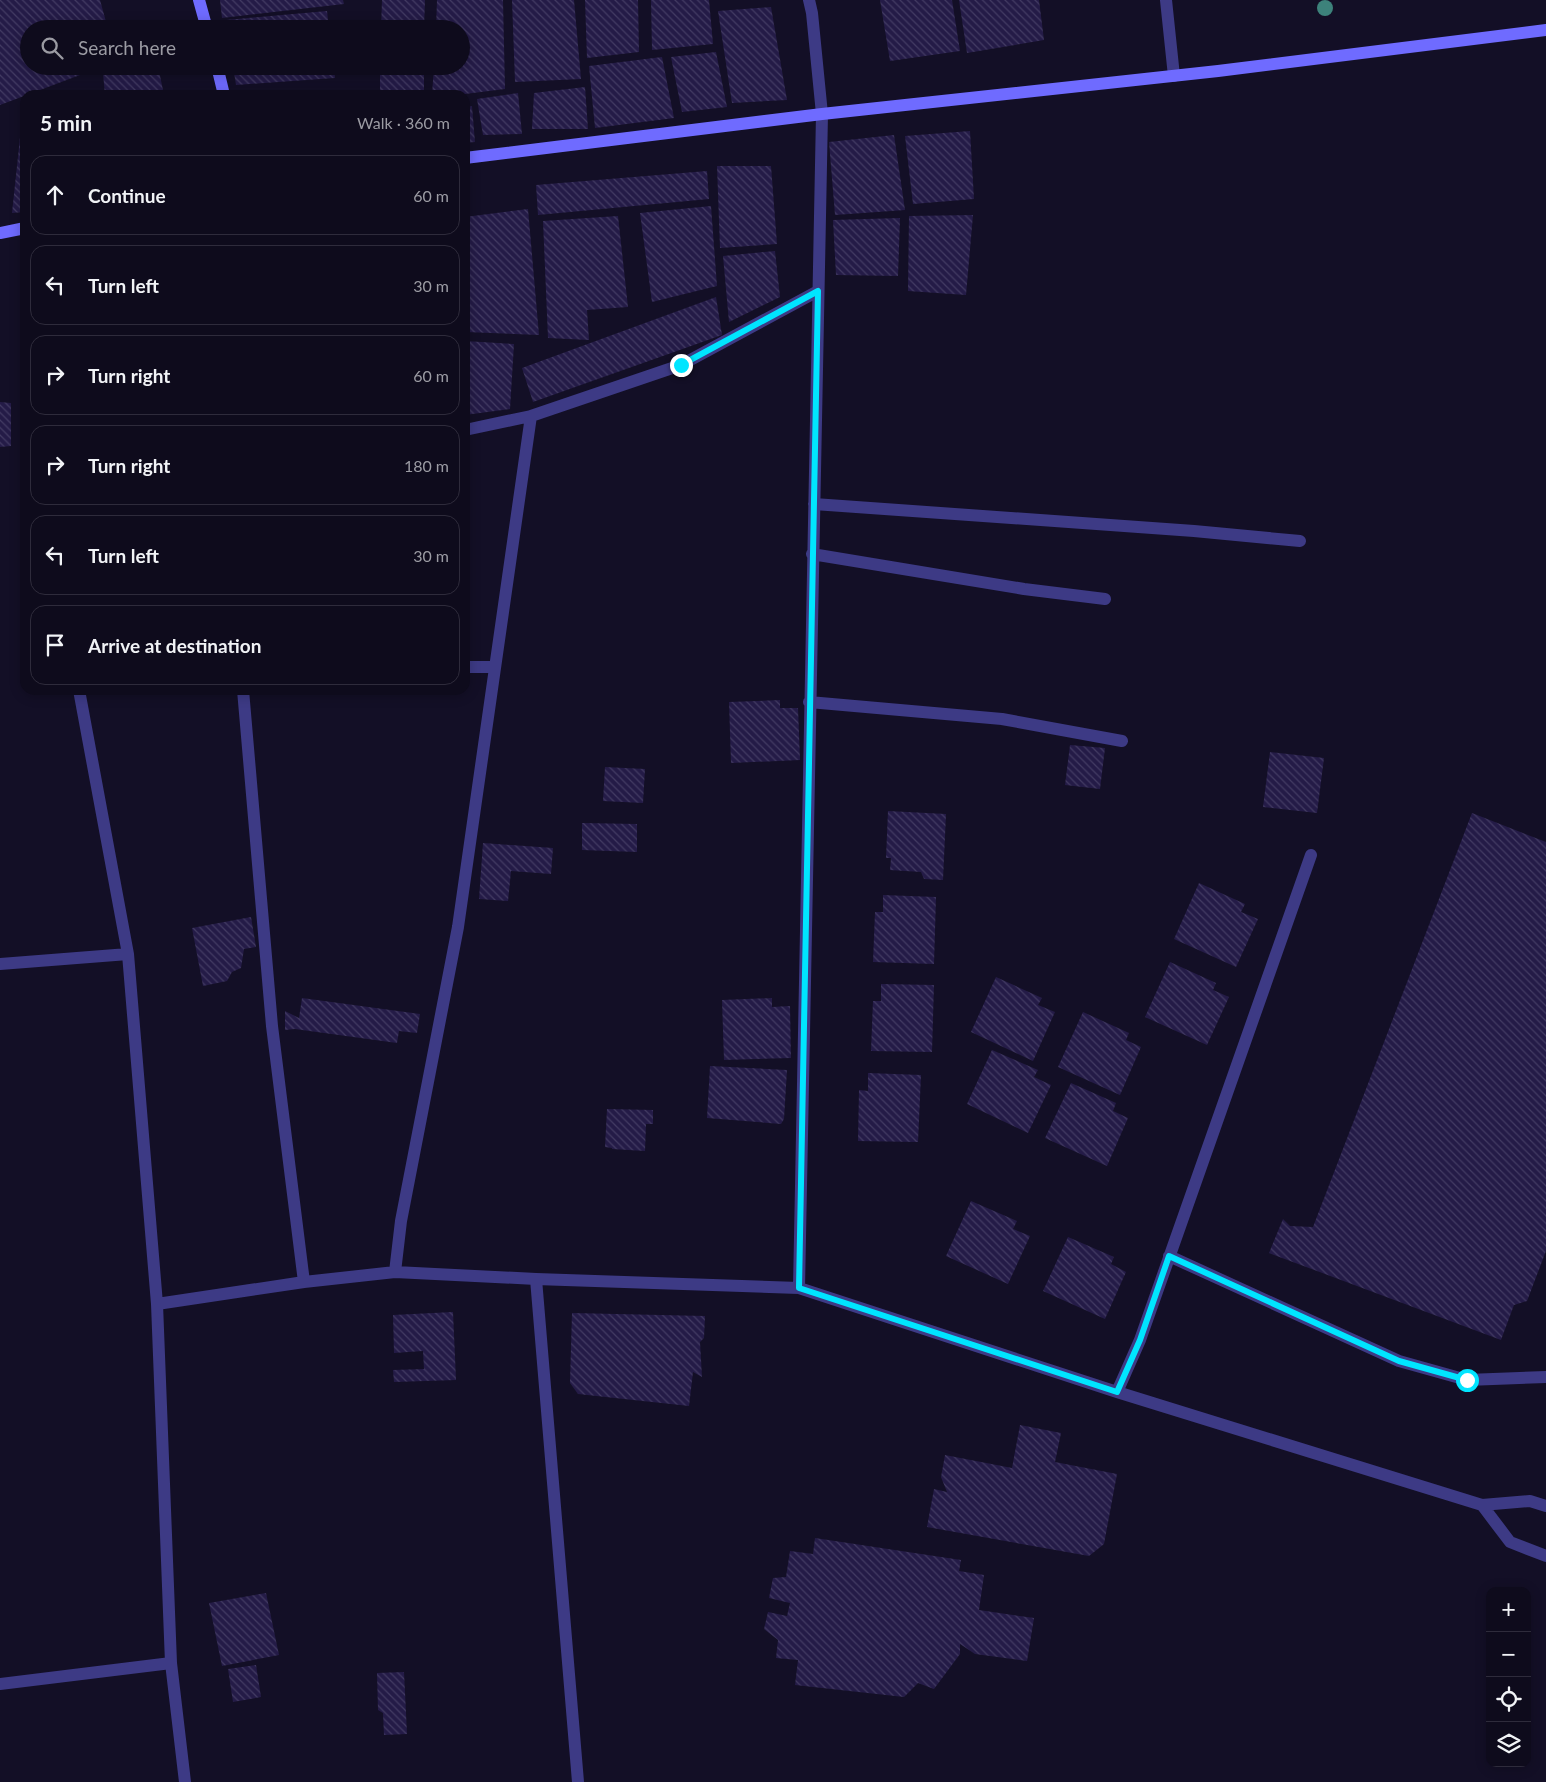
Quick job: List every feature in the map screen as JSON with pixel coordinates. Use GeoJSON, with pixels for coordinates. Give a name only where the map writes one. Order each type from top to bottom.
{"type":"FeatureCollection","features":[{"type":"Feature","properties":{"kind":"street"},"geometry":{"type":"LineString","coordinates":[[199,0],[205,20]]}},
{"type":"Feature","properties":{"kind":"street"},"geometry":{"type":"LineString","coordinates":[[799,1288],[822,114],[812,13],[808,0]]}},
{"type":"Feature","properties":{"kind":"street"},"geometry":{"type":"LineString","coordinates":[[1166,0],[1174,76]]}},
{"type":"Feature","properties":{"kind":"street"},"geometry":{"type":"LineString","coordinates":[[470,157],[822,114],[1174,76],[1546,30]]}},
{"type":"Feature","properties":{"kind":"street"},"geometry":{"type":"LineString","coordinates":[[219,75],[223,90]]}},
{"type":"Feature","properties":{"kind":"street"},"geometry":{"type":"LineString","coordinates":[[0,233],[20,229]]}},
{"type":"Feature","properties":{"kind":"street"},"geometry":{"type":"LineString","coordinates":[[470,429],[531,416],[681,365],[818,291]]}},
{"type":"Feature","properties":{"kind":"street"},"geometry":{"type":"LineString","coordinates":[[395,1272],[401,1221],[458,927],[531,416]]}},
{"type":"Feature","properties":{"kind":"street"},"geometry":{"type":"LineString","coordinates":[[814,504],[1176,529],[1300,542]]}},
{"type":"Feature","properties":{"kind":"street"},"geometry":{"type":"LineString","coordinates":[[812,554],[1024,589],[1104,599]]}},
{"type":"Feature","properties":{"kind":"street"},"geometry":{"type":"LineString","coordinates":[[470,667],[495,667]]}},
{"type":"Feature","properties":{"kind":"street"},"geometry":{"type":"LineString","coordinates":[[79,695],[128,954],[156,1304],[170,1663],[185,1782]]}},
{"type":"Feature","properties":{"kind":"street"},"geometry":{"type":"LineString","coordinates":[[243,695],[272,1026],[304,1282]]}},
{"type":"Feature","properties":{"kind":"street"},"geometry":{"type":"LineString","coordinates":[[809,702],[1002,719],[1122,740]]}},
{"type":"Feature","properties":{"kind":"street"},"geometry":{"type":"LineString","coordinates":[[1117,1392],[1140,1340],[1311,855]]}},
{"type":"Feature","properties":{"kind":"street"},"geometry":{"type":"LineString","coordinates":[[0,964],[128,954]]}},
{"type":"Feature","properties":{"kind":"street"},"geometry":{"type":"LineString","coordinates":[[1169,1256],[1399,1361],[1467,1380],[1546,1377]]}},
{"type":"Feature","properties":{"kind":"street"},"geometry":{"type":"LineString","coordinates":[[156,1304],[304,1282],[395,1272],[799,1288],[1117,1392],[1482,1505],[1530,1500],[1546,1506]]}},
{"type":"Feature","properties":{"kind":"street"},"geometry":{"type":"LineString","coordinates":[[536,1279],[578,1782]]}},
{"type":"Feature","properties":{"kind":"street"},"geometry":{"type":"LineString","coordinates":[[1482,1505],[1510,1542],[1546,1556]]}},
{"type":"Feature","properties":{"kind":"street"},"geometry":{"type":"LineString","coordinates":[[0,1684],[170,1663]]}},
{"type":"Feature","properties":{"kind":"building"},"geometry":{"type":"Polygon","coordinates":[[[0,0],[100,0],[106,20],[20,20],[20,75],[80,75],[40,90],[20,90],[20,98],[0,105],[0,0]]]}},
{"type":"Feature","properties":{"kind":"building"},"geometry":{"type":"Polygon","coordinates":[[[220,0],[343,0],[344,4],[222,18],[220,0]]]}},
{"type":"Feature","properties":{"kind":"building"},"geometry":{"type":"Polygon","coordinates":[[[382,0],[425,0],[424,20],[381,20],[382,0]]]}},
{"type":"Feature","properties":{"kind":"building"},"geometry":{"type":"Polygon","coordinates":[[[437,0],[503,0],[505,89],[470,93],[470,90],[432,90],[433,75],[470,75],[470,20],[436,20],[437,0]]]}},
{"type":"Feature","properties":{"kind":"building"},"geometry":{"type":"Polygon","coordinates":[[[512,0],[574,0],[581,79],[515,82],[512,0]]]}},
{"type":"Feature","properties":{"kind":"building"},"geometry":{"type":"Polygon","coordinates":[[[585,0],[638,0],[639,52],[587,58],[585,0]]]}},
{"type":"Feature","properties":{"kind":"building"},"geometry":{"type":"Polygon","coordinates":[[[651,0],[709,0],[713,44],[652,50],[651,0]]]}},
{"type":"Feature","properties":{"kind":"building"},"geometry":{"type":"Polygon","coordinates":[[[880,0],[952,0],[960,51],[890,61],[880,0]]]}},
{"type":"Feature","properties":{"kind":"building"},"geometry":{"type":"Polygon","coordinates":[[[959,0],[1039,0],[1044,40],[967,53],[959,0]]]}},
{"type":"Feature","properties":{"kind":"building"},"geometry":{"type":"Polygon","coordinates":[[[771,7],[787,100],[732,103],[718,11],[771,7]]]}},
{"type":"Feature","properties":{"kind":"building"},"geometry":{"type":"Polygon","coordinates":[[[327,11],[328,20],[226,20],[327,11]]]}},
{"type":"Feature","properties":{"kind":"building"},"geometry":{"type":"Polygon","coordinates":[[[716,52],[727,107],[682,112],[671,57],[716,52]]]}},
{"type":"Feature","properties":{"kind":"building"},"geometry":{"type":"Polygon","coordinates":[[[662,57],[674,118],[595,128],[589,66],[662,57]]]}},
{"type":"Feature","properties":{"kind":"building"},"geometry":{"type":"Polygon","coordinates":[[[103,75],[160,75],[163,90],[105,90],[103,75]]]}},
{"type":"Feature","properties":{"kind":"building"},"geometry":{"type":"Polygon","coordinates":[[[234,75],[335,75],[335,78],[236,85],[234,75]]]}},
{"type":"Feature","properties":{"kind":"building"},"geometry":{"type":"Polygon","coordinates":[[[380,75],[424,75],[424,90],[380,90],[380,75]]]}},
{"type":"Feature","properties":{"kind":"building"},"geometry":{"type":"Polygon","coordinates":[[[585,87],[588,129],[532,129],[534,93],[585,87]]]}},
{"type":"Feature","properties":{"kind":"building"},"geometry":{"type":"Polygon","coordinates":[[[518,93],[522,134],[483,135],[477,99],[518,93]]]}},
{"type":"Feature","properties":{"kind":"building"},"geometry":{"type":"Polygon","coordinates":[[[470,106],[472,106],[475,142],[470,142],[470,106]]]}},
{"type":"Feature","properties":{"kind":"building"},"geometry":{"type":"Polygon","coordinates":[[[970,131],[974,199],[913,204],[905,136],[970,131]]]}},
{"type":"Feature","properties":{"kind":"building"},"geometry":{"type":"Polygon","coordinates":[[[894,135],[905,210],[835,215],[829,142],[894,135]]]}},
{"type":"Feature","properties":{"kind":"building"},"geometry":{"type":"Polygon","coordinates":[[[20,137],[20,212],[12,213],[20,137]]]}},
{"type":"Feature","properties":{"kind":"building"},"geometry":{"type":"Polygon","coordinates":[[[717,166],[771,166],[777,244],[720,248],[717,166]]]}},
{"type":"Feature","properties":{"kind":"building"},"geometry":{"type":"Polygon","coordinates":[[[707,171],[709,199],[538,215],[536,185],[707,171]]]}},
{"type":"Feature","properties":{"kind":"building"},"geometry":{"type":"Polygon","coordinates":[[[711,206],[717,286],[652,302],[640,213],[711,206]]]}},
{"type":"Feature","properties":{"kind":"building"},"geometry":{"type":"Polygon","coordinates":[[[528,209],[539,335],[470,332],[470,216],[528,209]]]}},
{"type":"Feature","properties":{"kind":"building"},"geometry":{"type":"Polygon","coordinates":[[[973,215],[966,295],[908,291],[909,216],[973,215]]]}},
{"type":"Feature","properties":{"kind":"building"},"geometry":{"type":"Polygon","coordinates":[[[618,216],[628,307],[587,310],[589,340],[548,338],[543,221],[618,216]]]}},
{"type":"Feature","properties":{"kind":"building"},"geometry":{"type":"Polygon","coordinates":[[[900,218],[898,276],[836,275],[833,220],[900,218]]]}},
{"type":"Feature","properties":{"kind":"building"},"geometry":{"type":"Polygon","coordinates":[[[775,251],[780,297],[729,322],[723,256],[775,251]]]}},
{"type":"Feature","properties":{"kind":"building"},"geometry":{"type":"Polygon","coordinates":[[[716,297],[722,335],[533,402],[522,368],[716,297]]]}},
{"type":"Feature","properties":{"kind":"building"},"geometry":{"type":"Polygon","coordinates":[[[470,341],[514,344],[510,409],[470,414],[470,341]]]}},
{"type":"Feature","properties":{"kind":"building"},"geometry":{"type":"Polygon","coordinates":[[[0,402],[11,403],[11,446],[0,447],[0,402]]]}},
{"type":"Feature","properties":{"kind":"building"},"geometry":{"type":"Polygon","coordinates":[[[780,700],[780,708],[798,708],[800,760],[731,763],[729,702],[780,700]]]}},
{"type":"Feature","properties":{"kind":"building"},"geometry":{"type":"Polygon","coordinates":[[[1070,745],[1105,748],[1100,789],[1065,785],[1070,745]]]}},
{"type":"Feature","properties":{"kind":"building"},"geometry":{"type":"Polygon","coordinates":[[[1270,752],[1324,758],[1317,813],[1263,807],[1270,752]]]}},
{"type":"Feature","properties":{"kind":"building"},"geometry":{"type":"Polygon","coordinates":[[[605,767],[645,769],[643,803],[603,801],[605,767]]]}},
{"type":"Feature","properties":{"kind":"building"},"geometry":{"type":"Polygon","coordinates":[[[888,811],[946,814],[943,880],[924,879],[921,872],[890,870],[891,858],[886,858],[888,811]]]}},
{"type":"Feature","properties":{"kind":"building"},"geometry":{"type":"Polygon","coordinates":[[[1472,813],[1546,842],[1546,1251],[1527,1301],[1514,1305],[1501,1340],[1269,1253],[1283,1219],[1290,1226],[1313,1227],[1472,813]]]}},
{"type":"Feature","properties":{"kind":"building"},"geometry":{"type":"Polygon","coordinates":[[[582,823],[637,824],[637,852],[582,850],[582,823]]]}},
{"type":"Feature","properties":{"kind":"building"},"geometry":{"type":"Polygon","coordinates":[[[483,843],[553,848],[551,874],[511,871],[508,901],[479,899],[483,843]]]}},
{"type":"Feature","properties":{"kind":"building"},"geometry":{"type":"Polygon","coordinates":[[[1199,883],[1245,904],[1241,912],[1258,919],[1236,967],[1174,939],[1199,883]]]}},
{"type":"Feature","properties":{"kind":"building"},"geometry":{"type":"Polygon","coordinates":[[[883,895],[936,897],[934,964],[873,962],[875,912],[883,912],[883,895]]]}},
{"type":"Feature","properties":{"kind":"building"},"geometry":{"type":"Polygon","coordinates":[[[251,917],[256,947],[244,949],[241,968],[232,972],[227,981],[203,986],[192,928],[251,917]]]}},
{"type":"Feature","properties":{"kind":"building"},"geometry":{"type":"Polygon","coordinates":[[[1170,962],[1216,983],[1213,990],[1229,997],[1207,1045],[1145,1017],[1170,962]]]}},
{"type":"Feature","properties":{"kind":"building"},"geometry":{"type":"Polygon","coordinates":[[[996,977],[1042,998],[1038,1005],[1055,1012],[1033,1061],[971,1032],[996,977]]]}},
{"type":"Feature","properties":{"kind":"building"},"geometry":{"type":"Polygon","coordinates":[[[881,984],[934,985],[932,1052],[871,1051],[873,1001],[881,1001],[881,984]]]}},
{"type":"Feature","properties":{"kind":"building"},"geometry":{"type":"Polygon","coordinates":[[[302,998],[420,1014],[417,1033],[399,1031],[397,1043],[295,1029],[285,1030],[285,1011],[299,1018],[302,998]]]}},
{"type":"Feature","properties":{"kind":"building"},"geometry":{"type":"Polygon","coordinates":[[[772,998],[772,1007],[790,1006],[791,1058],[724,1060],[722,1000],[772,998]]]}},
{"type":"Feature","properties":{"kind":"building"},"geometry":{"type":"Polygon","coordinates":[[[1083,1012],[1129,1033],[1126,1040],[1141,1047],[1120,1095],[1058,1067],[1083,1012]]]}},
{"type":"Feature","properties":{"kind":"building"},"geometry":{"type":"Polygon","coordinates":[[[992,1050],[1038,1070],[1034,1077],[1051,1085],[1028,1133],[967,1104],[992,1050]]]}},
{"type":"Feature","properties":{"kind":"building"},"geometry":{"type":"Polygon","coordinates":[[[710,1066],[787,1070],[784,1119],[781,1124],[707,1118],[710,1066]]]}},
{"type":"Feature","properties":{"kind":"building"},"geometry":{"type":"Polygon","coordinates":[[[868,1073],[921,1075],[918,1142],[858,1141],[859,1090],[868,1091],[868,1073]]]}},
{"type":"Feature","properties":{"kind":"building"},"geometry":{"type":"Polygon","coordinates":[[[1071,1083],[1116,1103],[1113,1111],[1128,1118],[1107,1166],[1045,1138],[1071,1083]]]}},
{"type":"Feature","properties":{"kind":"building"},"geometry":{"type":"Polygon","coordinates":[[[607,1109],[653,1110],[653,1124],[646,1124],[645,1151],[605,1147],[607,1109]]]}},
{"type":"Feature","properties":{"kind":"building"},"geometry":{"type":"Polygon","coordinates":[[[971,1201],[1017,1221],[1013,1229],[1030,1236],[1008,1284],[946,1256],[971,1201]]]}},
{"type":"Feature","properties":{"kind":"building"},"geometry":{"type":"Polygon","coordinates":[[[1068,1237],[1114,1257],[1111,1264],[1126,1272],[1105,1319],[1043,1291],[1068,1237]]]}},
{"type":"Feature","properties":{"kind":"building"},"geometry":{"type":"Polygon","coordinates":[[[453,1312],[456,1380],[394,1382],[393,1370],[424,1369],[423,1351],[394,1353],[393,1315],[453,1312]]]}},
{"type":"Feature","properties":{"kind":"building"},"geometry":{"type":"Polygon","coordinates":[[[572,1313],[705,1316],[704,1338],[700,1342],[702,1377],[693,1372],[689,1406],[578,1394],[570,1383],[572,1313]]]}},
{"type":"Feature","properties":{"kind":"building"},"geometry":{"type":"Polygon","coordinates":[[[1020,1425],[1061,1433],[1055,1462],[1117,1474],[1104,1544],[1089,1556],[927,1527],[934,1489],[947,1492],[941,1477],[945,1455],[1012,1468],[1020,1425]]]}},
{"type":"Feature","properties":{"kind":"building"},"geometry":{"type":"Polygon","coordinates":[[[815,1538],[961,1560],[959,1571],[984,1575],[979,1610],[1034,1618],[1027,1661],[975,1654],[960,1644],[960,1654],[934,1689],[918,1683],[904,1697],[795,1685],[798,1660],[776,1658],[778,1640],[764,1629],[768,1612],[787,1616],[790,1603],[769,1598],[773,1578],[786,1577],[790,1551],[813,1554],[815,1538]]]}},
{"type":"Feature","properties":{"kind":"building"},"geometry":{"type":"Polygon","coordinates":[[[266,1593],[279,1655],[222,1666],[209,1603],[266,1593]]]}},
{"type":"Feature","properties":{"kind":"building"},"geometry":{"type":"Polygon","coordinates":[[[256,1665],[261,1697],[233,1702],[228,1669],[256,1665]]]}},
{"type":"Feature","properties":{"kind":"building"},"geometry":{"type":"Polygon","coordinates":[[[404,1672],[407,1734],[384,1735],[383,1713],[378,1710],[377,1673],[404,1672]]]}},
{"type":"Feature","properties":{"kind":"route"},"geometry":{"type":"LineString","coordinates":[[681,365],[818,291],[799,1288],[1117,1392],[1140,1340],[1169,1256],[1399,1361],[1467,1380]]}}]}
